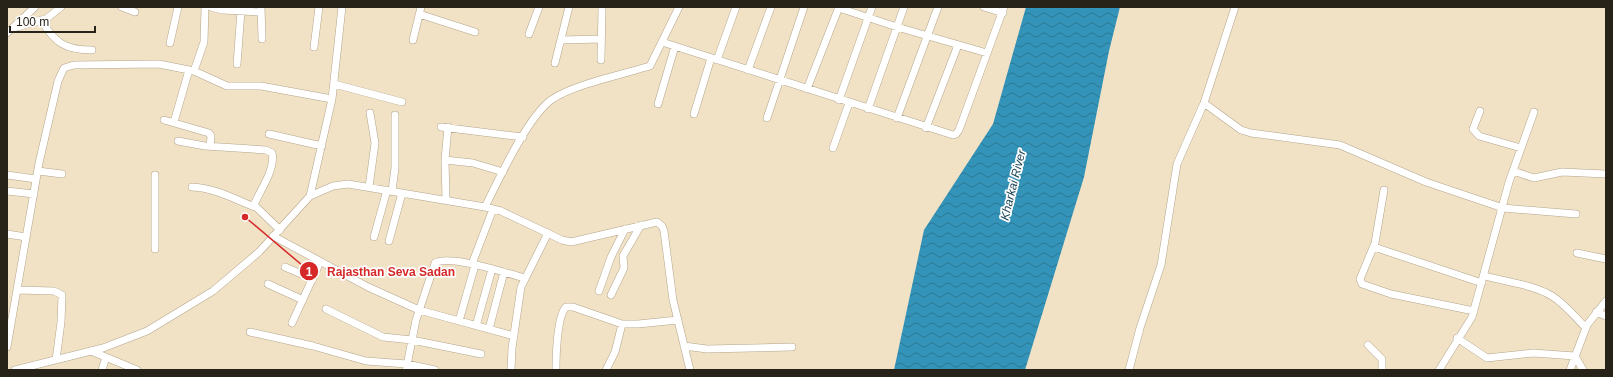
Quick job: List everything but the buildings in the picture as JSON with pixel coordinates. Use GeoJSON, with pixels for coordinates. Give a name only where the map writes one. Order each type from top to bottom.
{"type":"FeatureCollection","features":[{"type":"Feature","properties":{"kind":"street"},"geometry":{"type":"LineString","coordinates":[[7,33],[35,7]]}},
{"type":"Feature","properties":{"kind":"street"},"geometry":{"type":"LineString","coordinates":[[14,28],[41,20],[52,15],[61,7]]}},
{"type":"Feature","properties":{"kind":"street"},"geometry":{"type":"LineString","coordinates":[[122,7],[135,12]]}},
{"type":"Feature","properties":{"kind":"street"},"geometry":{"type":"LineString","coordinates":[[170,43],[178,7]]}},
{"type":"Feature","properties":{"kind":"street"},"geometry":{"type":"LineString","coordinates":[[174,122],[204,42],[205,7]]}},
{"type":"Feature","properties":{"kind":"street"},"geometry":{"type":"LineString","coordinates":[[212,7],[241,11],[261,9],[262,39]]}},
{"type":"Feature","properties":{"kind":"street"},"geometry":{"type":"LineString","coordinates":[[314,47],[319,7]]}},
{"type":"Feature","properties":{"kind":"street"},"geometry":{"type":"LineString","coordinates":[[310,196],[332,99],[342,7]]}},
{"type":"Feature","properties":{"kind":"street"},"geometry":{"type":"LineString","coordinates":[[528,34],[539,7]]}},
{"type":"Feature","properties":{"kind":"street"},"geometry":{"type":"LineString","coordinates":[[555,63],[569,7]]}},
{"type":"Feature","properties":{"kind":"street"},"geometry":{"type":"LineString","coordinates":[[601,60],[602,7]]}},
{"type":"Feature","properties":{"kind":"street"},"geometry":{"type":"LineString","coordinates":[[485,207],[503,172],[539,111],[551,100],[566,92],[650,66],[679,7]]}},
{"type":"Feature","properties":{"kind":"street"},"geometry":{"type":"LineString","coordinates":[[694,114],[714,59],[736,7]]}},
{"type":"Feature","properties":{"kind":"street"},"geometry":{"type":"LineString","coordinates":[[748,70],[771,7]]}},
{"type":"Feature","properties":{"kind":"street"},"geometry":{"type":"LineString","coordinates":[[767,118],[804,7]]}},
{"type":"Feature","properties":{"kind":"street"},"geometry":{"type":"LineString","coordinates":[[807,89],[839,7],[868,18],[987,53]]}},
{"type":"Feature","properties":{"kind":"street"},"geometry":{"type":"LineString","coordinates":[[838,100],[872,7]]}},
{"type":"Feature","properties":{"kind":"street"},"geometry":{"type":"LineString","coordinates":[[868,109],[904,7]]}},
{"type":"Feature","properties":{"kind":"street"},"geometry":{"type":"LineString","coordinates":[[897,118],[938,7]]}},
{"type":"Feature","properties":{"kind":"street"},"geometry":{"type":"LineString","coordinates":[[662,42],[948,135],[956,134],[1003,10],[984,7]]}},
{"type":"Feature","properties":{"kind":"street"},"geometry":{"type":"LineString","coordinates":[[1129,370],[1140,328],[1161,265],[1177,164],[1204,103],[1235,7]]}},
{"type":"Feature","properties":{"kind":"street"},"geometry":{"type":"LineString","coordinates":[[237,64],[241,11]]}},
{"type":"Feature","properties":{"kind":"street"},"geometry":{"type":"LineString","coordinates":[[413,40],[420,11],[475,32]]}},
{"type":"Feature","properties":{"kind":"street"},"geometry":{"type":"LineString","coordinates":[[41,20],[49,32],[67,47],[76,50],[92,50]]}},
{"type":"Feature","properties":{"kind":"street"},"geometry":{"type":"LineString","coordinates":[[561,40],[601,39]]}},
{"type":"Feature","properties":{"kind":"street"},"geometry":{"type":"LineString","coordinates":[[926,128],[958,45]]}},
{"type":"Feature","properties":{"kind":"street"},"geometry":{"type":"LineString","coordinates":[[658,104],[676,46]]}},
{"type":"Feature","properties":{"kind":"street"},"geometry":{"type":"LineString","coordinates":[[7,347],[36,179],[58,81],[64,68],[74,65],[159,64],[192,71],[227,86],[261,86],[332,99]]}},
{"type":"Feature","properties":{"kind":"street"},"geometry":{"type":"LineString","coordinates":[[334,84],[402,102]]}},
{"type":"Feature","properties":{"kind":"street"},"geometry":{"type":"LineString","coordinates":[[833,148],[849,103]]}},
{"type":"Feature","properties":{"kind":"street"},"geometry":{"type":"LineString","coordinates":[[1204,103],[1241,130],[1262,135],[1340,145],[1426,182],[1503,208],[1576,214]]}},
{"type":"Feature","properties":{"kind":"street"},"geometry":{"type":"LineString","coordinates":[[1480,111],[1472,129],[1474,133],[1479,136],[1521,148]]}},
{"type":"Feature","properties":{"kind":"street"},"geometry":{"type":"LineString","coordinates":[[1438,370],[1471,320],[1485,276],[1513,171],[1534,112]]}},
{"type":"Feature","properties":{"kind":"street"},"geometry":{"type":"LineString","coordinates":[[369,187],[375,142],[370,114]]}},
{"type":"Feature","properties":{"kind":"street"},"geometry":{"type":"LineString","coordinates":[[374,237],[390,191],[395,168],[395,115]]}},
{"type":"Feature","properties":{"kind":"street"},"geometry":{"type":"LineString","coordinates":[[164,120],[208,133],[211,136],[210,146]]}},
{"type":"Feature","properties":{"kind":"street"},"geometry":{"type":"LineString","coordinates":[[446,200],[445,127],[523,137]]}},
{"type":"Feature","properties":{"kind":"street"},"geometry":{"type":"LineString","coordinates":[[269,134],[322,146]]}},
{"type":"Feature","properties":{"kind":"street"},"geometry":{"type":"LineString","coordinates":[[178,140],[210,146],[266,150],[272,152],[273,159],[266,182],[255,202],[255,207]]}},
{"type":"Feature","properties":{"kind":"street"},"geometry":{"type":"LineString","coordinates":[[445,160],[473,163],[503,172]]}},
{"type":"Feature","properties":{"kind":"street"},"geometry":{"type":"LineString","coordinates":[[38,171],[62,174]]}},
{"type":"Feature","properties":{"kind":"street"},"geometry":{"type":"LineString","coordinates":[[1513,171],[1534,178],[1562,172],[1606,174]]}},
{"type":"Feature","properties":{"kind":"street"},"geometry":{"type":"LineString","coordinates":[[7,175],[36,179]]}},
{"type":"Feature","properties":{"kind":"street"},"geometry":{"type":"LineString","coordinates":[[154,175],[155,249]]}},
{"type":"Feature","properties":{"kind":"street"},"geometry":{"type":"LineString","coordinates":[[15,370],[90,351],[147,331],[213,291],[259,252],[310,196],[341,184],[369,187],[493,209],[562,240],[571,242],[657,222],[662,226],[678,320],[690,370]]}},
{"type":"Feature","properties":{"kind":"street"},"geometry":{"type":"LineString","coordinates":[[192,187],[217,191],[255,207],[280,230]]}},
{"type":"Feature","properties":{"kind":"street"},"geometry":{"type":"LineString","coordinates":[[1384,190],[1374,248],[1360,279],[1362,284],[1390,294],[1474,311]]}},
{"type":"Feature","properties":{"kind":"street"},"geometry":{"type":"LineString","coordinates":[[7,191],[34,194]]}},
{"type":"Feature","properties":{"kind":"street"},"geometry":{"type":"LineString","coordinates":[[389,242],[402,193]]}},
{"type":"Feature","properties":{"kind":"street"},"geometry":{"type":"LineString","coordinates":[[459,321],[473,265],[493,209]]}},
{"type":"Feature","properties":{"kind":"street"},"geometry":{"type":"LineString","coordinates":[[611,295],[624,268],[623,256],[641,225]]}},
{"type":"Feature","properties":{"kind":"street"},"geometry":{"type":"LineString","coordinates":[[599,291],[611,257],[625,229]]}},
{"type":"Feature","properties":{"kind":"street"},"geometry":{"type":"LineString","coordinates":[[511,370],[514,336],[524,278],[548,233]]}},
{"type":"Feature","properties":{"kind":"street"},"geometry":{"type":"LineString","coordinates":[[7,234],[26,237]]}},
{"type":"Feature","properties":{"kind":"street"},"geometry":{"type":"LineString","coordinates":[[274,236],[368,287],[419,310],[514,336]]}},
{"type":"Feature","properties":{"kind":"street"},"geometry":{"type":"LineString","coordinates":[[1374,248],[1482,283]]}},
{"type":"Feature","properties":{"kind":"street"},"geometry":{"type":"LineString","coordinates":[[1577,253],[1606,259]]}},
{"type":"Feature","properties":{"kind":"street"},"geometry":{"type":"LineString","coordinates":[[407,367],[419,310],[435,263],[447,259],[524,278]]}},
{"type":"Feature","properties":{"kind":"street"},"geometry":{"type":"LineString","coordinates":[[292,323],[320,262]]}},
{"type":"Feature","properties":{"kind":"street"},"geometry":{"type":"LineString","coordinates":[[285,267],[313,279]]}},
{"type":"Feature","properties":{"kind":"street"},"geometry":{"type":"LineString","coordinates":[[476,326],[492,269]]}},
{"type":"Feature","properties":{"kind":"street"},"geometry":{"type":"LineString","coordinates":[[489,329],[504,272]]}},
{"type":"Feature","properties":{"kind":"street"},"geometry":{"type":"LineString","coordinates":[[1485,276],[1529,287],[1552,296],[1586,328]]}},
{"type":"Feature","properties":{"kind":"street"},"geometry":{"type":"LineString","coordinates":[[268,284],[303,300]]}},
{"type":"Feature","properties":{"kind":"street"},"geometry":{"type":"LineString","coordinates":[[17,290],[54,291],[62,295],[62,315],[56,360]]}},
{"type":"Feature","properties":{"kind":"street"},"geometry":{"type":"LineString","coordinates":[[1570,370],[1586,328],[1596,312],[1606,301]]}},
{"type":"Feature","properties":{"kind":"street"},"geometry":{"type":"LineString","coordinates":[[556,370],[556,353],[562,315],[566,307],[573,307],[622,324],[678,320]]}},
{"type":"Feature","properties":{"kind":"street"},"geometry":{"type":"LineString","coordinates":[[326,309],[378,336],[412,340],[481,354]]}},
{"type":"Feature","properties":{"kind":"street"},"geometry":{"type":"LineString","coordinates":[[1596,312],[1606,316]]}},
{"type":"Feature","properties":{"kind":"street"},"geometry":{"type":"LineString","coordinates":[[606,370],[615,352],[622,324]]}},
{"type":"Feature","properties":{"kind":"street"},"geometry":{"type":"LineString","coordinates":[[250,332],[313,346],[366,361],[435,370]]}},
{"type":"Feature","properties":{"kind":"street"},"geometry":{"type":"LineString","coordinates":[[1458,338],[1487,358],[1533,353],[1575,356]]}},
{"type":"Feature","properties":{"kind":"street"},"geometry":{"type":"LineString","coordinates":[[1368,345],[1382,359],[1382,370]]}},
{"type":"Feature","properties":{"kind":"street"},"geometry":{"type":"LineString","coordinates":[[684,346],[707,349],[792,346]]}},
{"type":"Feature","properties":{"kind":"street"},"geometry":{"type":"LineString","coordinates":[[90,351],[137,370]]}},
{"type":"Feature","properties":{"kind":"street"},"geometry":{"type":"LineString","coordinates":[[1575,356],[1583,370]]}},
{"type":"Feature","properties":{"kind":"street"},"geometry":{"type":"LineString","coordinates":[[102,370],[106,357]]}},
{"type":"Feature","properties":{"kind":"water","name":"Kharkai River"},"geometry":{"type":"Polygon","coordinates":[[[1026,7],[1120,7],[1109,51],[1084,177],[1025,370],[894,370],[924,230],[993,124],[1026,7]]]}},
{"type":"Feature","properties":{"kind":"place","name":"Rajasthan Seva Sadan"},"geometry":{"type":"Point","coordinates":[245,217]}}]}
